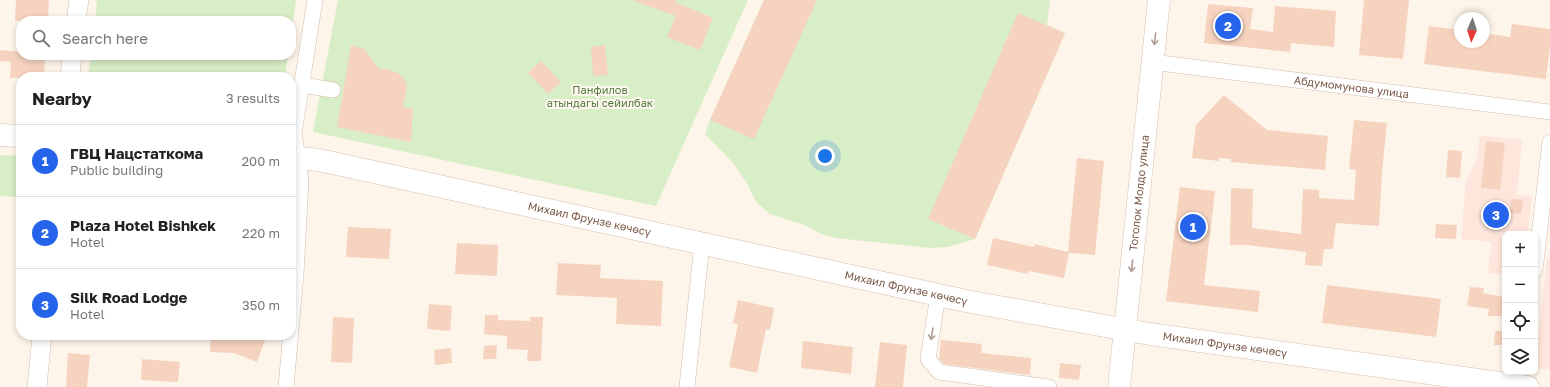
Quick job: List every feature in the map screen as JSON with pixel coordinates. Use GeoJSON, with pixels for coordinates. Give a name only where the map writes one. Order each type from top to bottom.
{"type":"FeatureCollection","features":[{"type":"Feature","properties":{"kind":"main road","name":"Тоголок Молдо улица"},"geometry":{"type":"LineString","coordinates":[[1119,387],[1158,0]]}},
{"type":"Feature","properties":{"kind":"main road"},"geometry":{"type":"LineString","coordinates":[[0,135],[16,136]]}},
{"type":"Feature","properties":{"kind":"main road","name":"Михаил Фрунзе көчөсү"},"geometry":{"type":"LineString","coordinates":[[296,157],[319,160],[938,295],[1125,330],[1528,387]]}},
{"type":"Feature","properties":{"kind":"street"},"geometry":{"type":"LineString","coordinates":[[77,16],[79,0]]}},
{"type":"Feature","properties":{"kind":"street"},"geometry":{"type":"LineString","coordinates":[[296,121],[315,0]]}},
{"type":"Feature","properties":{"kind":"street"},"geometry":{"type":"LineString","coordinates":[[70,72],[72,60]]}},
{"type":"Feature","properties":{"kind":"street","name":"Абдумомунова улица"},"geometry":{"type":"LineString","coordinates":[[1152,62],[1550,112]]}},
{"type":"Feature","properties":{"kind":"street"},"geometry":{"type":"LineString","coordinates":[[302,85],[333,90]]}},
{"type":"Feature","properties":{"kind":"street"},"geometry":{"type":"LineString","coordinates":[[1535,267],[1550,142]]}},
{"type":"Feature","properties":{"kind":"street"},"geometry":{"type":"LineString","coordinates":[[296,164],[301,182],[296,274]]}},
{"type":"Feature","properties":{"kind":"street"},"geometry":{"type":"LineString","coordinates":[[687,387],[702,243]]}},
{"type":"Feature","properties":{"kind":"street"},"geometry":{"type":"LineString","coordinates":[[938,295],[928,359],[939,372],[1049,387]]}},
{"type":"Feature","properties":{"kind":"street"},"geometry":{"type":"LineString","coordinates":[[37,387],[42,340]]}},
{"type":"Feature","properties":{"kind":"street"},"geometry":{"type":"LineString","coordinates":[[286,387],[290,340]]}},
{"type":"Feature","properties":{"kind":"street"},"geometry":{"type":"LineString","coordinates":[[1521,387],[1523,375]]}},
{"type":"Feature","properties":{"kind":"shaded area"},"geometry":{"type":"Polygon","coordinates":[[[1480,135],[1522,140],[1517,195],[1532,196],[1528,231],[1502,231],[1502,275],[1488,273],[1491,242],[1461,239],[1466,180],[1477,160],[1480,135]]]}},
{"type":"Feature","properties":{"kind":"shaded area"},"geometry":{"type":"Polygon","coordinates":[[[1547,258],[1550,259],[1550,370],[1538,368],[1538,340],[1547,258]]]}},
{"type":"Feature","properties":{"kind":"green space"},"geometry":{"type":"Polygon","coordinates":[[[97,0],[296,0],[294,16],[95,16],[97,0]]]}},
{"type":"Feature","properties":{"kind":"green space","name":"Панфилов атындагы сейилбак"},"geometry":{"type":"Polygon","coordinates":[[[338,0],[748,0],[656,206],[313,132],[338,0]]]}},
{"type":"Feature","properties":{"kind":"green space"},"geometry":{"type":"Polygon","coordinates":[[[764,0],[1050,0],[1047,25],[1065,33],[975,239],[948,247],[930,248],[836,238],[821,234],[804,225],[770,214],[756,202],[748,185],[734,164],[705,134],[764,0]]]}},
{"type":"Feature","properties":{"kind":"green space"},"geometry":{"type":"Polygon","coordinates":[[[90,60],[287,60],[286,72],[89,72],[90,60]]]}},
{"type":"Feature","properties":{"kind":"green space"},"geometry":{"type":"Polygon","coordinates":[[[0,155],[16,156],[16,197],[0,196],[0,155]]]}},
{"type":"Feature","properties":{"kind":"building"},"geometry":{"type":"Polygon","coordinates":[[[16,0],[49,0],[48,16],[16,16],[15,21],[16,0]]]}},
{"type":"Feature","properties":{"kind":"building"},"geometry":{"type":"Polygon","coordinates":[[[634,0],[676,0],[675,2],[713,18],[700,50],[667,37],[676,16],[634,0]]]}},
{"type":"Feature","properties":{"kind":"building"},"geometry":{"type":"Polygon","coordinates":[[[764,0],[817,0],[754,139],[710,120],[764,0]]]}},
{"type":"Feature","properties":{"kind":"building"},"geometry":{"type":"Polygon","coordinates":[[[1364,0],[1409,0],[1403,59],[1359,55],[1364,0]]]}},
{"type":"Feature","properties":{"kind":"building"},"geometry":{"type":"Polygon","coordinates":[[[1208,4],[1253,8],[1250,29],[1273,32],[1275,6],[1336,11],[1334,47],[1291,43],[1290,52],[1204,43],[1208,4]]]}},
{"type":"Feature","properties":{"kind":"building"},"geometry":{"type":"Polygon","coordinates":[[[1018,13],[1065,33],[975,239],[928,219],[1018,13]]]}},
{"type":"Feature","properties":{"kind":"building"},"geometry":{"type":"Polygon","coordinates":[[[1512,24],[1550,29],[1550,47],[1546,79],[1424,64],[1429,26],[1454,29],[1454,48],[1490,48],[1490,34],[1510,37],[1512,24]]]}},
{"type":"Feature","properties":{"kind":"building"},"geometry":{"type":"Polygon","coordinates":[[[351,45],[364,49],[379,69],[387,69],[398,73],[406,81],[407,87],[403,107],[413,108],[411,142],[337,127],[351,45]]]}},
{"type":"Feature","properties":{"kind":"building"},"geometry":{"type":"Polygon","coordinates":[[[605,45],[608,75],[593,76],[591,47],[605,45]]]}},
{"type":"Feature","properties":{"kind":"building"},"geometry":{"type":"Polygon","coordinates":[[[0,50],[16,52],[16,60],[45,60],[44,72],[16,72],[16,78],[10,78],[11,62],[0,61],[0,50]]]}},
{"type":"Feature","properties":{"kind":"building"},"geometry":{"type":"Polygon","coordinates":[[[541,61],[561,82],[548,94],[528,73],[541,61]]]}},
{"type":"Feature","properties":{"kind":"building"},"geometry":{"type":"Polygon","coordinates":[[[1224,95],[1267,130],[1328,136],[1325,170],[1231,162],[1231,159],[1219,158],[1219,161],[1192,158],[1196,125],[1224,95]]]}},
{"type":"Feature","properties":{"kind":"building"},"geometry":{"type":"Polygon","coordinates":[[[1354,120],[1387,123],[1379,226],[1336,223],[1333,249],[1324,249],[1322,266],[1305,265],[1306,252],[1247,245],[1230,245],[1231,188],[1253,189],[1252,228],[1301,234],[1303,189],[1319,190],[1319,198],[1354,200],[1356,170],[1349,169],[1354,120]]]}},
{"type":"Feature","properties":{"kind":"building"},"geometry":{"type":"Polygon","coordinates":[[[1486,141],[1505,143],[1500,190],[1481,188],[1486,141]]]}},
{"type":"Feature","properties":{"kind":"building"},"geometry":{"type":"Polygon","coordinates":[[[1448,150],[1462,151],[1460,178],[1446,177],[1448,150]]]}},
{"type":"Feature","properties":{"kind":"building"},"geometry":{"type":"Polygon","coordinates":[[[1077,158],[1104,161],[1095,255],[1069,253],[1064,278],[1029,271],[1028,274],[987,265],[993,238],[1034,247],[1035,244],[1068,252],[1077,158]]]}},
{"type":"Feature","properties":{"kind":"building"},"geometry":{"type":"Polygon","coordinates":[[[1180,187],[1215,191],[1204,285],[1260,291],[1258,312],[1166,301],[1180,187]]]}},
{"type":"Feature","properties":{"kind":"building"},"geometry":{"type":"Polygon","coordinates":[[[1511,199],[1523,200],[1521,214],[1510,213],[1511,199]]]}},
{"type":"Feature","properties":{"kind":"building"},"geometry":{"type":"Polygon","coordinates":[[[1436,224],[1457,225],[1456,239],[1435,238],[1436,224]]]}},
{"type":"Feature","properties":{"kind":"building"},"geometry":{"type":"Polygon","coordinates":[[[348,227],[391,229],[389,259],[346,257],[348,227]]]}},
{"type":"Feature","properties":{"kind":"building"},"geometry":{"type":"Polygon","coordinates":[[[457,243],[498,245],[497,276],[455,274],[457,243]]]}},
{"type":"Feature","properties":{"kind":"building"},"geometry":{"type":"Polygon","coordinates":[[[558,263],[601,265],[600,278],[663,281],[661,326],[616,324],[617,298],[556,295],[558,263]]]}},
{"type":"Feature","properties":{"kind":"building"},"geometry":{"type":"Polygon","coordinates":[[[1327,285],[1441,299],[1436,337],[1322,323],[1327,285]]]}},
{"type":"Feature","properties":{"kind":"building"},"geometry":{"type":"Polygon","coordinates":[[[1470,287],[1484,288],[1483,293],[1502,296],[1502,316],[1488,316],[1489,309],[1467,306],[1470,287]]]}},
{"type":"Feature","properties":{"kind":"building"},"geometry":{"type":"Polygon","coordinates":[[[738,300],[774,308],[770,330],[766,329],[757,373],[729,367],[738,324],[733,323],[738,300]]]}},
{"type":"Feature","properties":{"kind":"building"},"geometry":{"type":"Polygon","coordinates":[[[429,304],[452,306],[450,331],[427,329],[429,304]]]}},
{"type":"Feature","properties":{"kind":"building"},"geometry":{"type":"Polygon","coordinates":[[[485,315],[498,315],[498,320],[530,321],[530,317],[543,317],[541,361],[527,361],[528,350],[507,349],[507,336],[484,334],[485,315]]]}},
{"type":"Feature","properties":{"kind":"building"},"geometry":{"type":"Polygon","coordinates":[[[333,317],[354,318],[352,363],[331,362],[333,317]]]}},
{"type":"Feature","properties":{"kind":"building"},"geometry":{"type":"Polygon","coordinates":[[[1495,331],[1502,331],[1502,345],[1494,345],[1495,331]]]}},
{"type":"Feature","properties":{"kind":"building"},"geometry":{"type":"Polygon","coordinates":[[[211,340],[265,340],[257,362],[234,353],[210,352],[211,340]]]}},
{"type":"Feature","properties":{"kind":"building"},"geometry":{"type":"Polygon","coordinates":[[[941,340],[982,344],[981,353],[1031,358],[1030,375],[944,364],[939,359],[941,340]]]}},
{"type":"Feature","properties":{"kind":"building"},"geometry":{"type":"Polygon","coordinates":[[[803,341],[853,347],[851,374],[801,368],[803,341]]]}},
{"type":"Feature","properties":{"kind":"building"},"geometry":{"type":"Polygon","coordinates":[[[880,342],[907,345],[903,387],[875,387],[880,342]]]}},
{"type":"Feature","properties":{"kind":"building"},"geometry":{"type":"Polygon","coordinates":[[[497,345],[496,359],[483,359],[484,346],[497,345]]]}},
{"type":"Feature","properties":{"kind":"building"},"geometry":{"type":"Polygon","coordinates":[[[451,348],[452,363],[435,365],[434,350],[451,348]]]}},
{"type":"Feature","properties":{"kind":"building"},"geometry":{"type":"Polygon","coordinates":[[[68,353],[90,355],[87,387],[66,387],[68,353]]]}},
{"type":"Feature","properties":{"kind":"building"},"geometry":{"type":"Polygon","coordinates":[[[142,359],[180,362],[178,382],[141,380],[142,359]]]}},
{"type":"Feature","properties":{"kind":"building"},"geometry":{"type":"Polygon","coordinates":[[[1060,363],[1081,365],[1079,380],[1059,378],[1060,363]]]}},
{"type":"Feature","properties":{"kind":"place","name":"Plaza Hotel Bishkek"},"geometry":{"type":"Point","coordinates":[1228,26]}},
{"type":"Feature","properties":{"kind":"place","name":"Silk Road Lodge"},"geometry":{"type":"Point","coordinates":[1496,215]}},
{"type":"Feature","properties":{"kind":"place","name":"ГВЦ Нацстаткома"},"geometry":{"type":"Point","coordinates":[1193,227]}}]}
